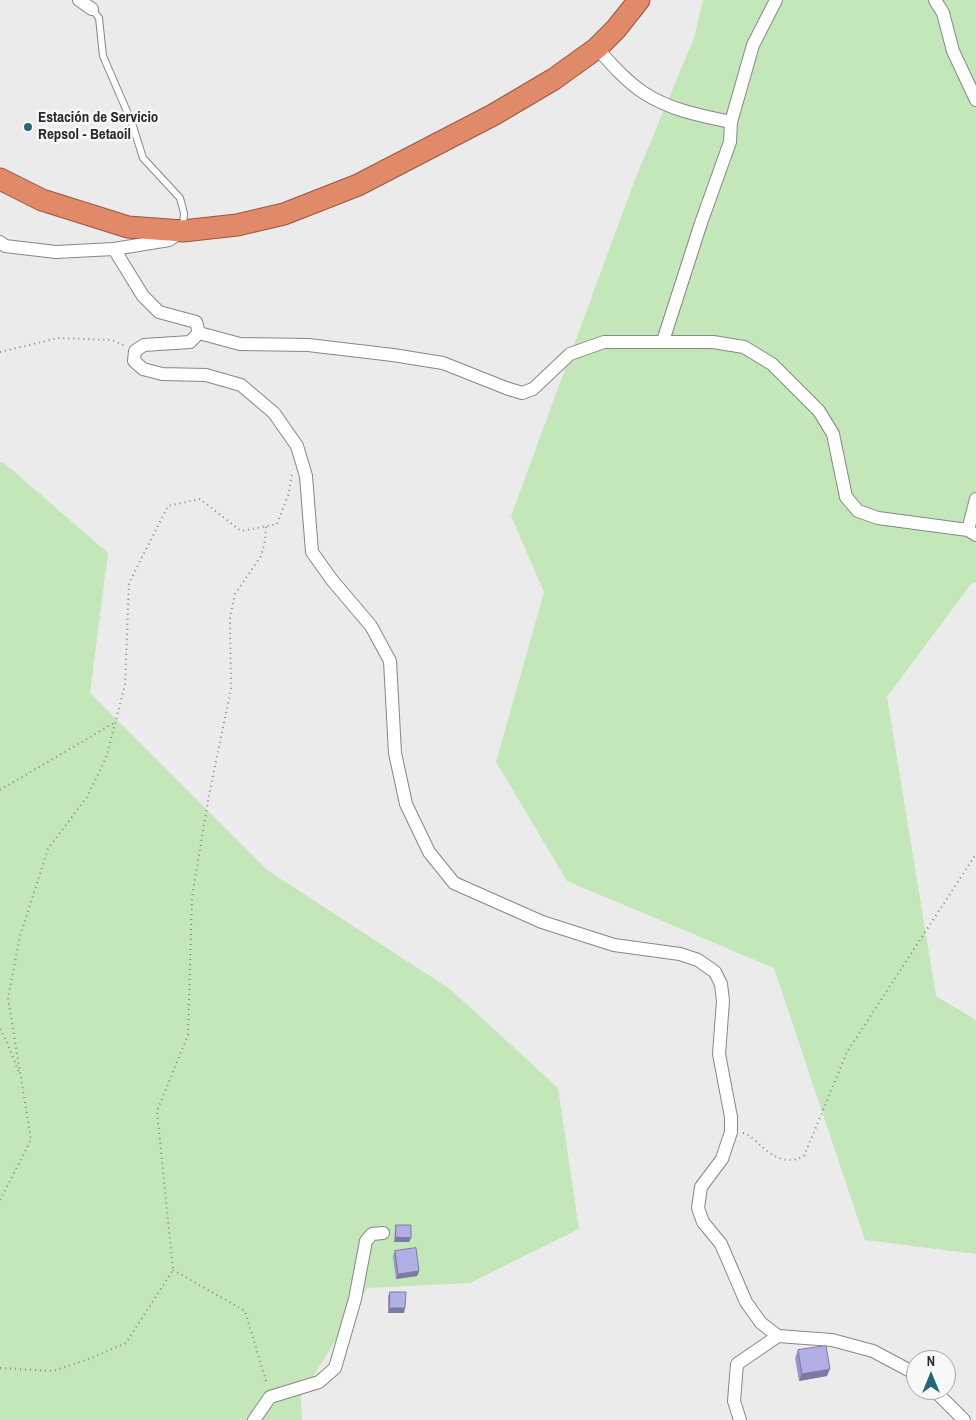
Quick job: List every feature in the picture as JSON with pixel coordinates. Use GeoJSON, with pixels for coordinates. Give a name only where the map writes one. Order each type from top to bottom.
{"type":"FeatureCollection","features":[{"type":"Feature","properties":{"kind":"highway"},"geometry":{"type":"LineString","coordinates":[[0,179],[42,200],[128,227],[183,231],[237,225],[284,214],[358,185],[493,115],[554,79],[597,48],[616,29],[639,0]]}},
{"type":"Feature","properties":{"kind":"street"},"geometry":{"type":"LineString","coordinates":[[78,0],[92,9]]}},
{"type":"Feature","properties":{"kind":"street"},"geometry":{"type":"LineString","coordinates":[[663,341],[701,223],[730,142],[732,122],[753,45],[776,0]]}},
{"type":"Feature","properties":{"kind":"street"},"geometry":{"type":"LineString","coordinates":[[935,0],[943,13],[953,50],[976,100]]}},
{"type":"Feature","properties":{"kind":"street"},"geometry":{"type":"LineString","coordinates":[[597,48],[615,69],[644,93],[691,114],[732,122]]}},
{"type":"Feature","properties":{"kind":"street"},"geometry":{"type":"LineString","coordinates":[[0,242],[5,246],[56,252],[114,249],[169,240],[183,231]]}},
{"type":"Feature","properties":{"kind":"street"},"geometry":{"type":"LineString","coordinates":[[114,249],[134,283],[148,302],[159,312],[196,322],[199,333]]}},
{"type":"Feature","properties":{"kind":"street"},"geometry":{"type":"LineString","coordinates":[[199,333],[240,344],[308,345],[443,363],[522,393],[533,389],[570,354],[604,342],[713,342],[744,347],[772,364],[820,411],[833,434],[846,497],[858,511],[878,518],[972,532],[976,498]]}},
{"type":"Feature","properties":{"kind":"street"},"geometry":{"type":"LineString","coordinates":[[199,333],[190,342],[144,345],[135,350],[134,361],[143,369],[162,374],[206,375],[240,385],[274,413],[297,446],[306,476],[312,552],[332,580],[371,626],[390,661],[395,753],[406,804],[429,852],[454,883],[542,922],[614,945],[680,954],[698,960],[715,972],[721,984],[723,1000],[720,1054],[732,1117],[731,1132],[722,1159],[701,1187],[698,1208],[703,1222],[721,1244],[746,1302],[761,1323],[778,1336],[832,1340],[873,1350],[906,1368]]}},
{"type":"Feature","properties":{"kind":"street"},"geometry":{"type":"LineString","coordinates":[[254,1420],[270,1397],[319,1382],[335,1368],[355,1299],[366,1240],[372,1234],[383,1232]]}},
{"type":"Feature","properties":{"kind":"street"},"geometry":{"type":"LineString","coordinates":[[740,1420],[734,1401],[737,1364],[778,1336]]}},
{"type":"Feature","properties":{"kind":"street"},"geometry":{"type":"LineString","coordinates":[[944,1400],[964,1420]]}},
{"type":"Feature","properties":{"kind":"lane"},"geometry":{"type":"LineString","coordinates":[[92,9],[99,18],[103,56],[132,123],[143,158],[180,198],[184,213],[183,231]]}},
{"type":"Feature","properties":{"kind":"path"},"geometry":{"type":"LineString","coordinates":[[0,352],[58,338],[112,340],[135,350]]}},
{"type":"Feature","properties":{"kind":"path"},"geometry":{"type":"LineString","coordinates":[[0,1200],[31,1140],[8,998],[20,936],[48,849],[87,797],[106,758],[125,685],[129,582],[168,506],[200,499],[241,531],[277,524],[289,494],[297,446]]}},
{"type":"Feature","properties":{"kind":"path"},"geometry":{"type":"LineString","coordinates":[[0,1368],[53,1371],[90,1359],[126,1343],[173,1270],[157,1111],[188,1035],[192,897],[209,796],[231,689],[230,617],[236,594],[261,556],[266,526]]}},
{"type":"Feature","properties":{"kind":"path"},"geometry":{"type":"LineString","coordinates":[[0,790],[115,722]]}},
{"type":"Feature","properties":{"kind":"path"},"geometry":{"type":"LineString","coordinates":[[731,1132],[748,1134],[766,1152],[784,1160],[794,1161],[804,1156],[847,1052],[976,854]]}},
{"type":"Feature","properties":{"kind":"path"},"geometry":{"type":"LineString","coordinates":[[0,1029],[21,1077]]}},
{"type":"Feature","properties":{"kind":"path"},"geometry":{"type":"LineString","coordinates":[[173,1270],[245,1311],[270,1397]]}},
{"type":"Feature","properties":{"kind":"green space"},"geometry":{"type":"Polygon","coordinates":[[[703,0],[976,0],[976,582],[971,584],[887,697],[936,996],[976,1020],[976,1254],[865,1240],[774,968],[567,881],[496,762],[544,592],[511,516],[634,182],[694,38],[703,0]]]}},
{"type":"Feature","properties":{"kind":"green space"},"geometry":{"type":"Polygon","coordinates":[[[0,462],[3,462],[108,553],[90,693],[267,870],[450,989],[558,1088],[579,1229],[470,1283],[367,1288],[301,1397],[302,1420],[0,1420],[0,462]]]}},
{"type":"Feature","properties":{"kind":"building"},"geometry":{"type":"Polygon","coordinates":[[[396,1225],[411,1225],[411,1238],[396,1237],[396,1225]]]}},
{"type":"Feature","properties":{"kind":"building"},"geometry":{"type":"Polygon","coordinates":[[[416,1248],[419,1271],[398,1274],[395,1251],[416,1248]]]}},
{"type":"Feature","properties":{"kind":"building"},"geometry":{"type":"Polygon","coordinates":[[[390,1292],[406,1292],[405,1308],[390,1308],[390,1292]]]}},
{"type":"Feature","properties":{"kind":"building"},"geometry":{"type":"Polygon","coordinates":[[[826,1346],[830,1369],[802,1374],[798,1350],[826,1346]]]}},
{"type":"Feature","properties":{"kind":"place","name":"Estación de Servicio Repsol - Betaoil"},"geometry":{"type":"Point","coordinates":[28,127]}}]}
